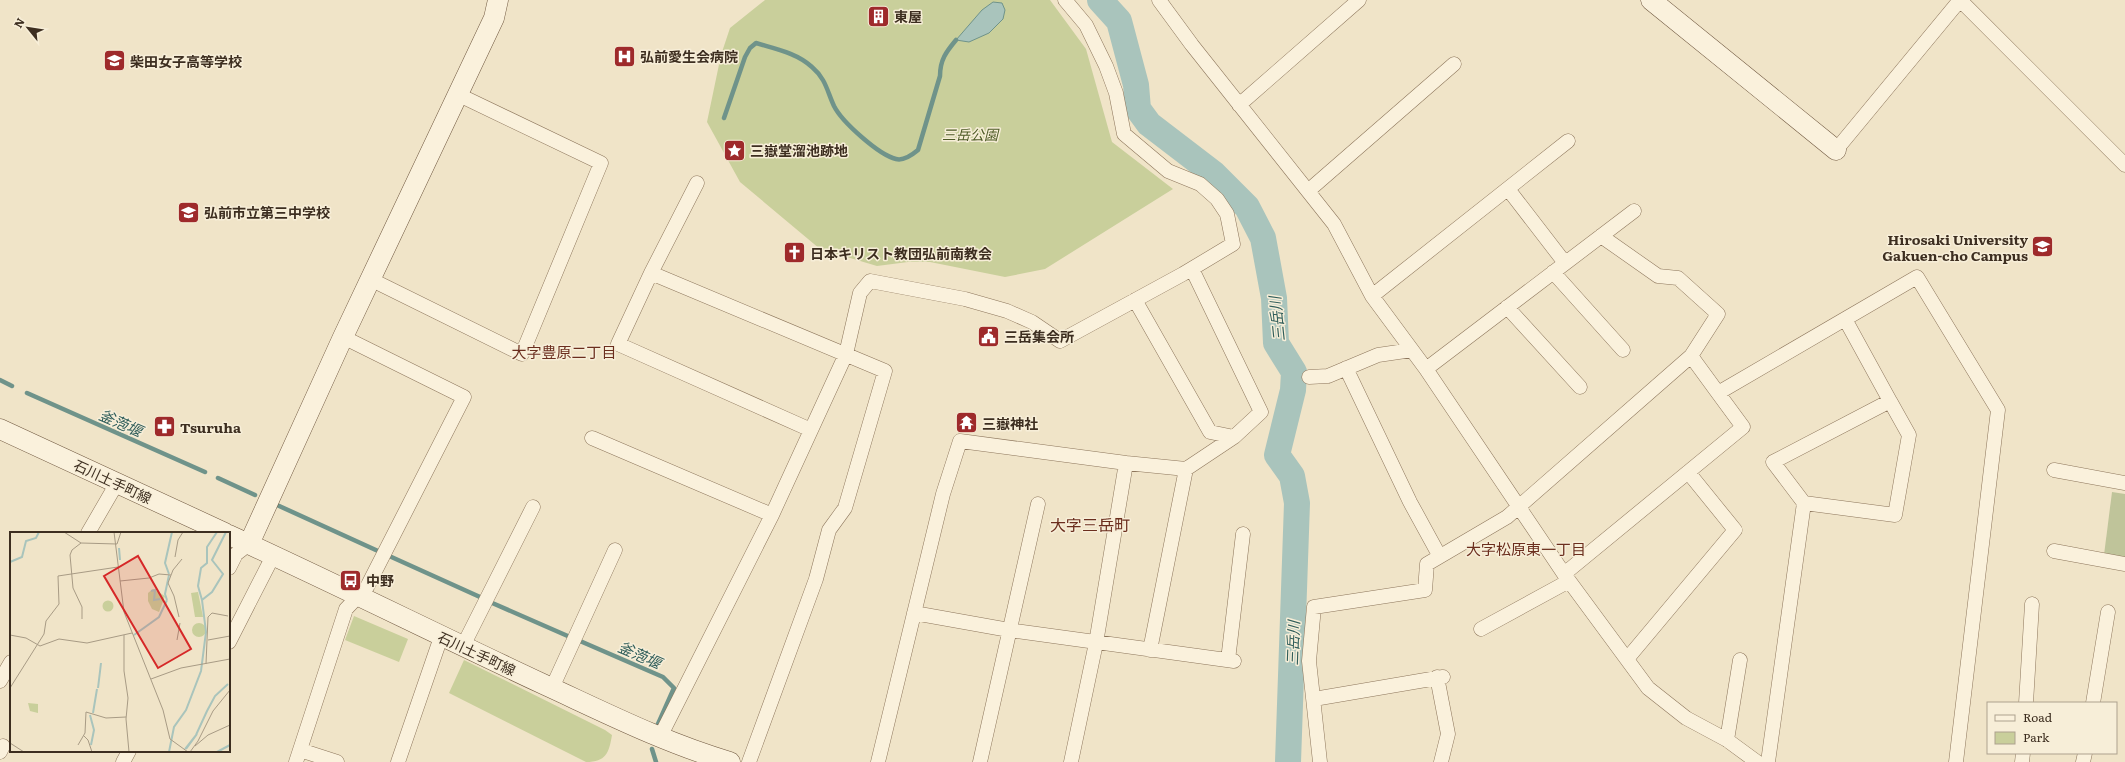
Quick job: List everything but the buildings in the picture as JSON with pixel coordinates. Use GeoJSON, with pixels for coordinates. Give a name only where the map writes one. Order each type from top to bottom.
{"type":"FeatureCollection","features":[{"type":"Feature","properties":{"kind":"street"},"geometry":{"type":"LineString","coordinates":[[230,566],[236,554],[249,544],[342,337],[494,18],[498,0]]}},
{"type":"Feature","properties":{"kind":"street"},"geometry":{"type":"LineString","coordinates":[[660,737],[772,515],[846,354],[860,293],[870,281],[965,299],[1007,311],[1032,322],[1060,341],[1192,269],[1232,244],[1227,214],[1217,199],[1200,184],[1168,171],[1124,134],[1116,93],[1106,66],[1086,25],[1065,0]]}},
{"type":"Feature","properties":{"kind":"street"},"geometry":{"type":"LineString","coordinates":[[1159,0],[1239,105],[1334,224],[1372,296],[1426,368],[1567,577],[1648,688],[1686,718],[1728,740],[1757,762]]}},
{"type":"Feature","properties":{"kind":"street"},"geometry":{"type":"LineString","coordinates":[[1239,105],[1359,0]]}},
{"type":"Feature","properties":{"kind":"street"},"geometry":{"type":"LineString","coordinates":[[1651,0],[1836,150],[1960,0],[2125,165]]}},
{"type":"Feature","properties":{"kind":"street"},"geometry":{"type":"LineString","coordinates":[[1308,190],[1454,64]]}},
{"type":"Feature","properties":{"kind":"street"},"geometry":{"type":"LineString","coordinates":[[370,279],[522,354],[601,163],[457,94]]}},
{"type":"Feature","properties":{"kind":"street"},"geometry":{"type":"LineString","coordinates":[[1372,296],[1568,141]]}},
{"type":"Feature","properties":{"kind":"street"},"geometry":{"type":"LineString","coordinates":[[698,183],[651,273],[618,344],[811,430]]}},
{"type":"Feature","properties":{"kind":"street"},"geometry":{"type":"LineString","coordinates":[[1508,189],[1565,263]]}},
{"type":"Feature","properties":{"kind":"street"},"geometry":{"type":"LineString","coordinates":[[1426,368],[1634,211]]}},
{"type":"Feature","properties":{"kind":"street"},"geometry":{"type":"LineString","coordinates":[[1320,762],[1309,661],[1314,607],[1425,590],[1427,564],[1439,555],[1507,516],[1692,356],[1718,314],[1678,278],[1658,276],[1602,236]]}},
{"type":"Feature","properties":{"kind":"street"},"geometry":{"type":"LineString","coordinates":[[878,762],[943,494],[960,441],[1126,463],[1186,469],[1234,437],[1261,412],[1192,269]]}},
{"type":"Feature","properties":{"kind":"street"},"geometry":{"type":"LineString","coordinates":[[1553,272],[1623,350]]}},
{"type":"Feature","properties":{"kind":"street"},"geometry":{"type":"LineString","coordinates":[[651,273],[885,371],[845,508],[829,530],[816,579],[749,762]]}},
{"type":"Feature","properties":{"kind":"street"},"geometry":{"type":"LineString","coordinates":[[1718,393],[1917,277],[1998,410],[1956,762]]}},
{"type":"Feature","properties":{"kind":"street"},"geometry":{"type":"LineString","coordinates":[[1135,300],[1210,432],[1234,437]]}},
{"type":"Feature","properties":{"kind":"street"},"geometry":{"type":"LineString","coordinates":[[1507,307],[1580,387]]}},
{"type":"Feature","properties":{"kind":"street"},"geometry":{"type":"LineString","coordinates":[[1804,503],[1895,515],[1909,435],[1845,319]]}},
{"type":"Feature","properties":{"kind":"street"},"geometry":{"type":"LineString","coordinates":[[337,762],[298,756],[346,608],[367,587],[464,397],[342,337]]}},
{"type":"Feature","properties":{"kind":"street"},"geometry":{"type":"LineString","coordinates":[[1309,377],[1328,376],[1378,355],[1412,350]]}},
{"type":"Feature","properties":{"kind":"street"},"geometry":{"type":"LineString","coordinates":[[1481,629],[1567,577],[1688,472],[1743,427],[1692,356]]}},
{"type":"Feature","properties":{"kind":"street"},"geometry":{"type":"LineString","coordinates":[[1346,368],[1410,502],[1439,555]]}},
{"type":"Feature","properties":{"kind":"street"},"geometry":{"type":"LineString","coordinates":[[1768,762],[1804,503],[1773,462],[1890,401]]}},
{"type":"Feature","properties":{"kind":"street","name":"石川土手町線"},"geometry":{"type":"LineString","coordinates":[[0,430],[223,532]]}},
{"type":"Feature","properties":{"kind":"street"},"geometry":{"type":"LineString","coordinates":[[592,438],[772,515]]}},
{"type":"Feature","properties":{"kind":"street"},"geometry":{"type":"LineString","coordinates":[[1072,762],[1096,643],[1126,463]]}},
{"type":"Feature","properties":{"kind":"street"},"geometry":{"type":"LineString","coordinates":[[1150,650],[1186,469]]}},
{"type":"Feature","properties":{"kind":"street"},"geometry":{"type":"LineString","coordinates":[[2054,470],[2125,483]]}},
{"type":"Feature","properties":{"kind":"street"},"geometry":{"type":"LineString","coordinates":[[1627,659],[1735,530],[1688,472]]}},
{"type":"Feature","properties":{"kind":"street"},"geometry":{"type":"LineString","coordinates":[[89,532],[117,483]]}},
{"type":"Feature","properties":{"kind":"street"},"geometry":{"type":"LineString","coordinates":[[980,762],[1038,504]]}},
{"type":"Feature","properties":{"kind":"street"},"geometry":{"type":"LineString","coordinates":[[462,646],[533,507]]}},
{"type":"Feature","properties":{"kind":"street"},"geometry":{"type":"LineString","coordinates":[[914,613],[1096,643],[1231,660],[1243,534]]}},
{"type":"Feature","properties":{"kind":"street","name":"石川土手町線"},"geometry":{"type":"LineString","coordinates":[[230,535],[359,596],[441,637],[660,737],[694,752],[730,762]]}},
{"type":"Feature","properties":{"kind":"street"},"geometry":{"type":"LineString","coordinates":[[552,688],[615,550]]}},
{"type":"Feature","properties":{"kind":"street"},"geometry":{"type":"LineString","coordinates":[[2054,551],[2125,564]]}},
{"type":"Feature","properties":{"kind":"street"},"geometry":{"type":"LineString","coordinates":[[230,640],[273,556]]}},
{"type":"Feature","properties":{"kind":"street"},"geometry":{"type":"LineString","coordinates":[[2026,702],[2032,604]]}},
{"type":"Feature","properties":{"kind":"street"},"geometry":{"type":"LineString","coordinates":[[2093,702],[2108,612]]}},
{"type":"Feature","properties":{"kind":"street"},"geometry":{"type":"LineString","coordinates":[[398,762],[441,637]]}},
{"type":"Feature","properties":{"kind":"street"},"geometry":{"type":"LineString","coordinates":[[1728,740],[1740,660]]}},
{"type":"Feature","properties":{"kind":"street"},"geometry":{"type":"LineString","coordinates":[[0,681],[10,664]]}},
{"type":"Feature","properties":{"kind":"street"},"geometry":{"type":"LineString","coordinates":[[1314,699],[1440,677],[1448,734],[1441,762]]}},
{"type":"Feature","properties":{"kind":"street"},"geometry":{"type":"LineString","coordinates":[[123,762],[128,752]]}},
{"type":"Feature","properties":{"kind":"green space","name":"三岳公園"},"geometry":{"type":"Polygon","coordinates":[[[765,0],[1050,0],[1086,49],[1112,142],[1173,189],[1045,269],[1005,277],[930,262],[908,262],[877,266],[820,249],[740,182],[707,122],[721,55],[730,28],[765,0]]]}},
{"type":"Feature","properties":{"kind":"green space"},"geometry":{"type":"Polygon","coordinates":[[[2112,492],[2125,494],[2125,557],[2104,555],[2112,492]]]}},
{"type":"Feature","properties":{"kind":"green space"},"geometry":{"type":"Polygon","coordinates":[[[354,616],[408,639],[399,662],[345,640],[354,616]]]}},
{"type":"Feature","properties":{"kind":"green space"},"geometry":{"type":"Polygon","coordinates":[[[464,660],[605,730],[612,735],[608,751],[598,760],[586,762],[449,693],[464,660]]]}},
{"type":"Feature","properties":{"kind":"water"},"geometry":{"type":"Polygon","coordinates":[[[993,2],[1002,3],[1005,10],[1003,19],[989,33],[969,42],[956,40],[982,10],[993,2]]]}},
{"type":"Feature","properties":{"kind":"waterway","name":"三岳川"},"geometry":{"type":"LineString","coordinates":[[1100,0],[1119,21],[1136,85],[1138,109],[1149,124],[1213,173],[1247,207],[1263,238],[1274,298],[1276,343],[1294,372],[1293,390],[1277,455],[1292,476],[1297,503],[1288,762]]}},
{"type":"Feature","properties":{"kind":"waterway"},"geometry":{"type":"LineString","coordinates":[[724,118],[745,57],[750,48],[756,43],[786,52],[806,62],[820,76],[826,85],[838,113],[853,129],[871,145],[889,156],[896,159],[910,156],[918,150],[940,76],[942,61],[956,40]]}},
{"type":"Feature","properties":{"kind":"waterway","name":"釜萢堰"},"geometry":{"type":"LineString","coordinates":[[0,380],[12,386]]}},
{"type":"Feature","properties":{"kind":"waterway","name":"釜萢堰"},"geometry":{"type":"LineString","coordinates":[[27,393],[205,472]]}},
{"type":"Feature","properties":{"kind":"waterway","name":"釜萢堰"},"geometry":{"type":"LineString","coordinates":[[218,478],[255,495]]}},
{"type":"Feature","properties":{"kind":"waterway","name":"釜萢堰"},"geometry":{"type":"LineString","coordinates":[[277,505],[378,551]]}},
{"type":"Feature","properties":{"kind":"waterway","name":"釜萢堰"},"geometry":{"type":"LineString","coordinates":[[387,555],[480,597]]}},
{"type":"Feature","properties":{"kind":"waterway","name":"釜萢堰"},"geometry":{"type":"LineString","coordinates":[[490,602],[570,637]]}},
{"type":"Feature","properties":{"kind":"waterway","name":"釜萢堰"},"geometry":{"type":"LineString","coordinates":[[580,641],[663,677],[674,688],[658,724]]}},
{"type":"Feature","properties":{"kind":"waterway","name":"釜萢堰"},"geometry":{"type":"LineString","coordinates":[[652,749],[656,762]]}},
{"type":"Feature","properties":{"kind":"place","name":"東屋"},"geometry":{"type":"Point","coordinates":[878,16]}},
{"type":"Feature","properties":{"kind":"place","name":"弘前愛生会病院"},"geometry":{"type":"Point","coordinates":[625,56]}},
{"type":"Feature","properties":{"kind":"place","name":"柴田女子高等学校"},"geometry":{"type":"Point","coordinates":[114,61]}},
{"type":"Feature","properties":{"kind":"place","name":"三嶽堂溜池跡地"},"geometry":{"type":"Point","coordinates":[734,150]}},
{"type":"Feature","properties":{"kind":"place","name":"弘前市立第三中学校"},"geometry":{"type":"Point","coordinates":[189,212]}},
{"type":"Feature","properties":{"kind":"place","name":"Hirosaki University Gakuen-cho Campus"},"geometry":{"type":"Point","coordinates":[2043,247]}},
{"type":"Feature","properties":{"kind":"place","name":"日本キリスト教団弘前南教会"},"geometry":{"type":"Point","coordinates":[795,253]}},
{"type":"Feature","properties":{"kind":"place","name":"三岳集会所"},"geometry":{"type":"Point","coordinates":[989,336]}},
{"type":"Feature","properties":{"kind":"place","name":"三嶽神社"},"geometry":{"type":"Point","coordinates":[967,423]}},
{"type":"Feature","properties":{"kind":"place","name":"Tsuruha"},"geometry":{"type":"Point","coordinates":[165,427]}},
{"type":"Feature","properties":{"kind":"place","name":"中野"},"geometry":{"type":"Point","coordinates":[351,580]}},
{"type":"Feature","properties":{"kind":"district","name":"大字豊原二丁目"},"geometry":{"type":"Point","coordinates":[564,351]}},
{"type":"Feature","properties":{"kind":"district","name":"大字三岳町"},"geometry":{"type":"Point","coordinates":[1090,524]}},
{"type":"Feature","properties":{"kind":"district","name":"大字松原東一丁目"},"geometry":{"type":"Point","coordinates":[1526,548]}}]}
